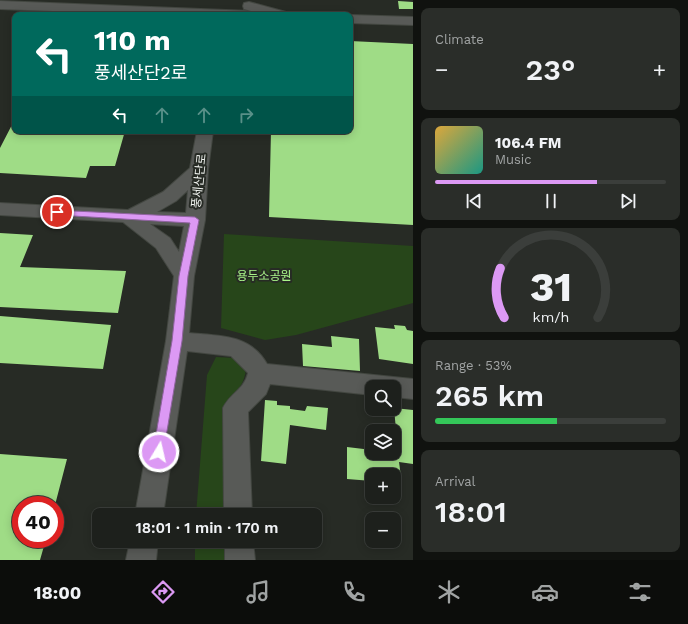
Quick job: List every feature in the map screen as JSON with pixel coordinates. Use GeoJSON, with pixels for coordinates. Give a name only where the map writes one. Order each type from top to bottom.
{"type":"FeatureCollection","features":[{"type":"Feature","properties":{"kind":"street"},"geometry":{"type":"LineString","coordinates":[[189,12],[220,0],[223,12]]}},
{"type":"Feature","properties":{"kind":"street"},"geometry":{"type":"LineString","coordinates":[[238,0],[255,9],[268,12]]}},
{"type":"Feature","properties":{"kind":"street"},"geometry":{"type":"LineString","coordinates":[[0,5],[163,12]]}},
{"type":"Feature","properties":{"kind":"street"},"geometry":{"type":"LineString","coordinates":[[353,18],[413,21]]}},
{"type":"Feature","properties":{"kind":"street","name":"풍세산단로"},"geometry":{"type":"LineString","coordinates":[[150,508],[177,341],[184,276],[195,220],[199,169],[205,134]]}},
{"type":"Feature","properties":{"kind":"street"},"geometry":{"type":"LineString","coordinates":[[129,217],[166,200],[180,189],[199,169]]}},
{"type":"Feature","properties":{"kind":"street"},"geometry":{"type":"LineString","coordinates":[[0,209],[195,220]]}},
{"type":"Feature","properties":{"kind":"street"},"geometry":{"type":"LineString","coordinates":[[129,217],[163,244],[184,276]]}},
{"type":"Feature","properties":{"kind":"street"},"geometry":{"type":"LineString","coordinates":[[177,341],[237,348],[255,364],[260,373],[257,387],[235,408],[238,508]]}},
{"type":"Feature","properties":{"kind":"street"},"geometry":{"type":"LineString","coordinates":[[260,373],[365,384]]}},
{"type":"Feature","properties":{"kind":"street"},"geometry":{"type":"LineString","coordinates":[[401,388],[413,389]]}},
{"type":"Feature","properties":{"kind":"street"},"geometry":{"type":"LineString","coordinates":[[141,560],[143,548]]}},
{"type":"Feature","properties":{"kind":"street"},"geometry":{"type":"LineString","coordinates":[[239,548],[240,560]]}},
{"type":"Feature","properties":{"kind":"green space","name":"용두소공원"},"geometry":{"type":"Polygon","coordinates":[[[224,234],[413,246],[413,303],[296,335],[265,340],[221,328],[224,234]]]}},
{"type":"Feature","properties":{"kind":"green space"},"geometry":{"type":"Polygon","coordinates":[[[216,357],[236,358],[246,368],[242,383],[237,391],[226,402],[228,508],[197,508],[207,375],[216,357]]]}},
{"type":"Feature","properties":{"kind":"green space"},"geometry":{"type":"Polygon","coordinates":[[[195,548],[229,548],[230,560],[195,560],[195,548]]]}},
{"type":"Feature","properties":{"kind":"building"},"geometry":{"type":"Polygon","coordinates":[[[398,1],[413,2],[413,9],[399,9],[398,1]]]}},
{"type":"Feature","properties":{"kind":"building"},"geometry":{"type":"Polygon","coordinates":[[[353,41],[413,44],[413,225],[269,217],[271,134],[353,134],[353,41]]]}},
{"type":"Feature","properties":{"kind":"building"},"geometry":{"type":"Polygon","coordinates":[[[12,125],[12,134],[124,134],[115,166],[90,166],[86,178],[0,173],[0,148],[12,125]]]}},
{"type":"Feature","properties":{"kind":"building"},"geometry":{"type":"Polygon","coordinates":[[[0,233],[33,235],[20,267],[126,271],[118,313],[0,307],[0,233]]]}},
{"type":"Feature","properties":{"kind":"building"},"geometry":{"type":"Polygon","coordinates":[[[0,316],[111,325],[103,369],[0,363],[0,316]]]}},
{"type":"Feature","properties":{"kind":"building"},"geometry":{"type":"Polygon","coordinates":[[[394,325],[405,326],[407,330],[413,331],[413,364],[379,359],[375,327],[395,329],[394,325]]]}},
{"type":"Feature","properties":{"kind":"building"},"geometry":{"type":"Polygon","coordinates":[[[331,336],[359,339],[360,371],[303,366],[302,344],[332,347],[331,336]]]}},
{"type":"Feature","properties":{"kind":"building"},"geometry":{"type":"Polygon","coordinates":[[[265,400],[277,401],[277,405],[290,406],[290,409],[305,411],[307,406],[328,408],[326,430],[290,425],[286,464],[261,461],[265,400]]]}},
{"type":"Feature","properties":{"kind":"building"},"geometry":{"type":"Polygon","coordinates":[[[401,409],[413,410],[413,464],[399,462],[400,468],[365,468],[365,480],[347,479],[347,447],[365,449],[365,460],[401,460],[401,424],[395,424],[395,416],[401,416],[401,409]]]}},
{"type":"Feature","properties":{"kind":"building"},"geometry":{"type":"Polygon","coordinates":[[[0,454],[67,459],[57,496],[12,496],[12,548],[43,548],[40,560],[0,560],[0,454]]]}},
{"type":"Feature","properties":{"kind":"route"},"geometry":{"type":"LineString","coordinates":[[57,212],[195,220],[184,276],[177,341],[159,452]]}}]}
